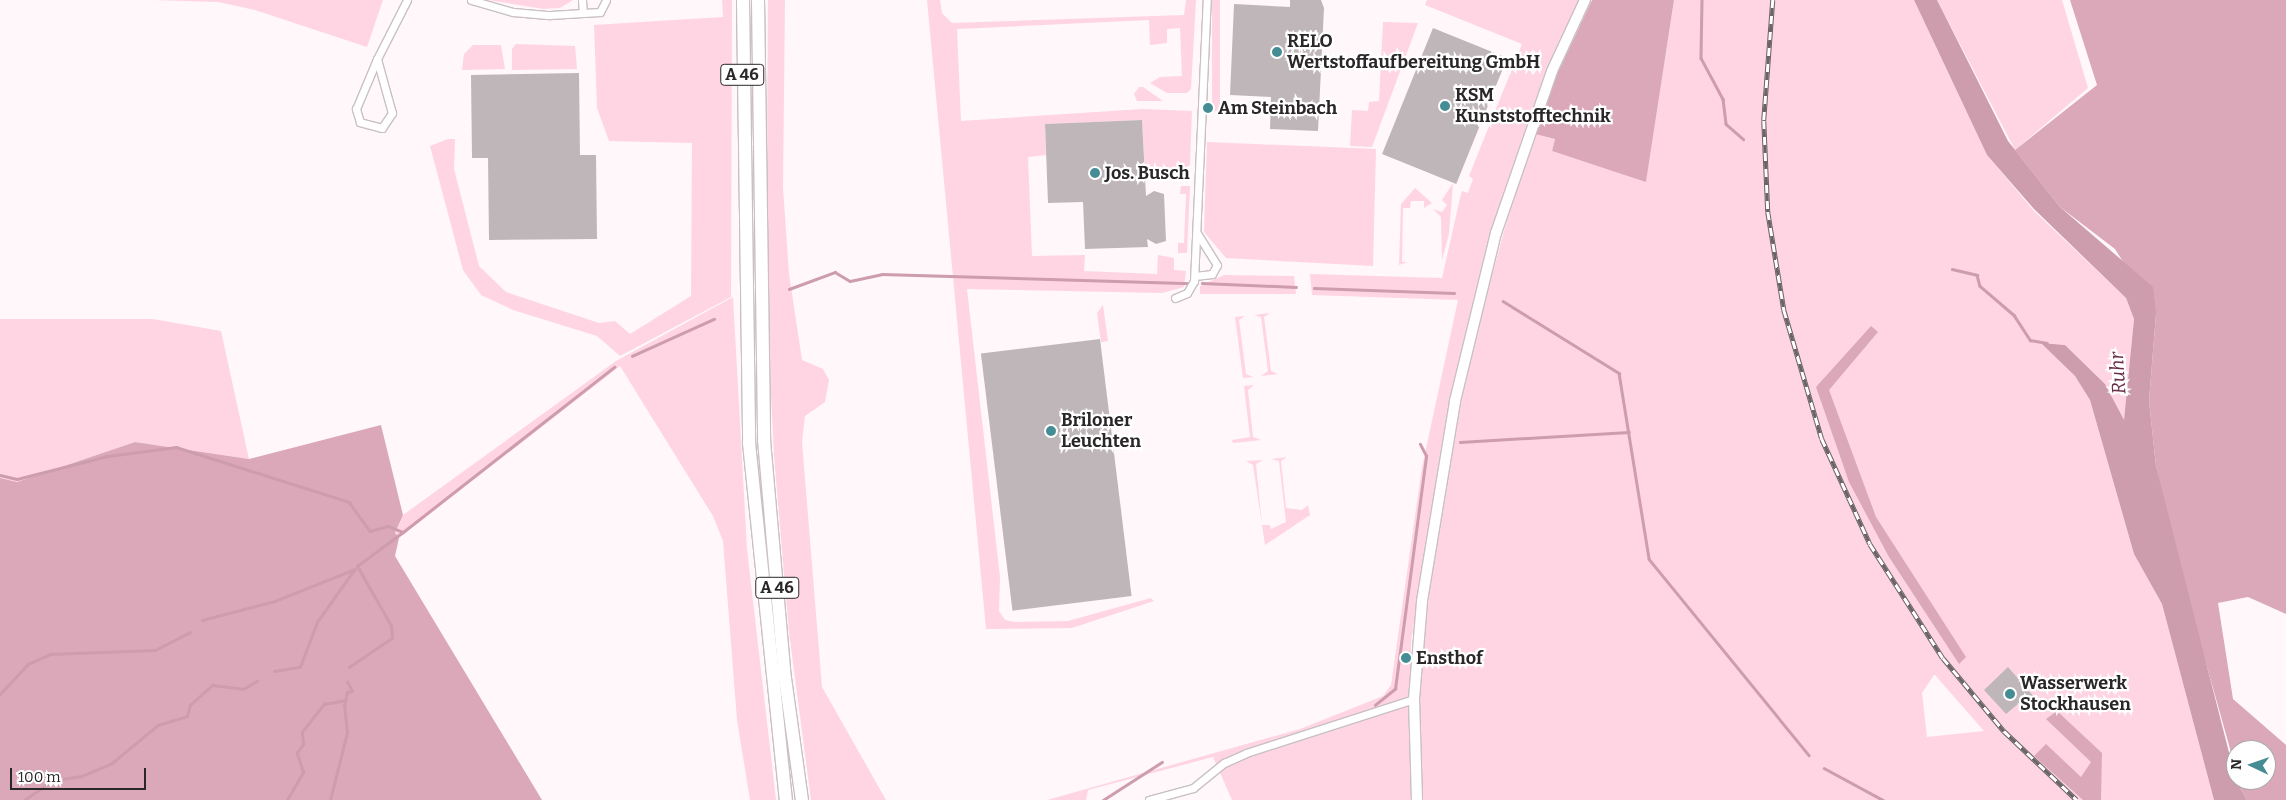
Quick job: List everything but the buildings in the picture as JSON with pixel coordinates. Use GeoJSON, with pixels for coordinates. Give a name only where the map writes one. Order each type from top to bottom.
{"type":"FeatureCollection","features":[{"type":"Feature","properties":{"kind":"highway","name":"A 46"},"geometry":{"type":"LineString","coordinates":[[743,0],[745,360],[770,682],[786,800]]}},
{"type":"Feature","properties":{"kind":"highway","name":"A 46"},"geometry":{"type":"LineString","coordinates":[[758,0],[760,375],[784,668],[802,800]]}},
{"type":"Feature","properties":{"kind":"main road"},"geometry":{"type":"LineString","coordinates":[[1417,800],[1414,699],[1433,519],[1477,302],[1530,132],[1585,0]]}},
{"type":"Feature","properties":{"kind":"street"},"geometry":{"type":"LineString","coordinates":[[378,59],[392,113],[382,128],[360,122],[356,109],[378,59],[407,0]]}},
{"type":"Feature","properties":{"kind":"street"},"geometry":{"type":"LineString","coordinates":[[471,0],[530,15],[600,12],[606,0]]}},
{"type":"Feature","properties":{"kind":"street"},"geometry":{"type":"LineString","coordinates":[[582,0],[583,13]]}},
{"type":"Feature","properties":{"kind":"street"},"geometry":{"type":"LineString","coordinates":[[1176,298],[1187,293],[1195,276],[1207,0]]}},
{"type":"Feature","properties":{"kind":"street"},"geometry":{"type":"LineString","coordinates":[[1195,276],[1212,274],[1217,265],[1196,230]]}},
{"type":"Feature","properties":{"kind":"street"},"geometry":{"type":"LineString","coordinates":[[1149,800],[1194,788],[1224,763],[1246,753],[1414,699]]}},
{"type":"Feature","properties":{"kind":"shaded area"},"geometry":{"type":"Polygon","coordinates":[[[154,0],[383,0],[367,47],[255,10],[218,2],[154,0]]]}},
{"type":"Feature","properties":{"kind":"shaded area"},"geometry":{"type":"Polygon","coordinates":[[[488,0],[573,0],[560,8],[543,9],[488,0]]]}},
{"type":"Feature","properties":{"kind":"shaded area"},"geometry":{"type":"Polygon","coordinates":[[[722,0],[732,0],[731,297],[620,356],[597,336],[513,310],[481,295],[463,270],[430,146],[448,139],[455,139],[454,169],[479,266],[506,292],[599,323],[615,321],[630,334],[691,296],[692,143],[609,141],[597,108],[594,25],[723,17],[722,0]]]}},
{"type":"Feature","properties":{"kind":"shaded area"},"geometry":{"type":"Polygon","coordinates":[[[768,0],[785,0],[783,188],[789,274],[802,360],[823,369],[829,380],[825,402],[805,416],[802,442],[822,687],[886,800],[811,800],[789,632],[774,456],[766,294],[768,0]]]}},
{"type":"Feature","properties":{"kind":"shaded area"},"geometry":{"type":"Polygon","coordinates":[[[927,0],[940,0],[942,13],[952,23],[1184,15],[1186,0],[1196,0],[1191,89],[1187,93],[1167,93],[1150,83],[1160,77],[1182,76],[1180,28],[1167,29],[1167,43],[1150,45],[1149,20],[957,29],[961,121],[1142,109],[1192,111],[1190,165],[1184,169],[1145,174],[1142,120],[1045,124],[1046,155],[1028,157],[1032,256],[1085,255],[1084,271],[1157,274],[1158,255],[1174,258],[1174,270],[1186,271],[1184,287],[1162,293],[967,289],[1000,577],[999,611],[1005,620],[1015,622],[1068,621],[1151,598],[1154,601],[1072,628],[986,629],[927,0]]]}},
{"type":"Feature","properties":{"kind":"shaded area"},"geometry":{"type":"Polygon","coordinates":[[[1212,0],[1220,0],[1220,111],[1212,111],[1212,0]]]}},
{"type":"Feature","properties":{"kind":"shaded area"},"geometry":{"type":"Polygon","coordinates":[[[1427,0],[1580,0],[1538,95],[1494,225],[1443,438],[1411,643],[1412,800],[1232,800],[1213,757],[1088,790],[1086,800],[1047,800],[1300,729],[1383,696],[1391,685],[1422,467],[1458,300],[1312,295],[1310,274],[1442,278],[1462,191],[1468,193],[1473,179],[1469,176],[1522,44],[1425,5],[1427,0]]]}},
{"type":"Feature","properties":{"kind":"shaded area"},"geometry":{"type":"Polygon","coordinates":[[[1592,0],[1674,0],[1646,182],[1552,151],[1555,139],[1535,134],[1552,85],[1592,0]]]}},
{"type":"Feature","properties":{"kind":"shaded area"},"geometry":{"type":"Polygon","coordinates":[[[1674,0],[1914,0],[1987,155],[2034,211],[2126,298],[2134,319],[2124,421],[2105,384],[2065,345],[2042,343],[2075,376],[2090,400],[2134,554],[2162,604],[2214,800],[1422,800],[1419,701],[1434,541],[1472,347],[1506,224],[1535,134],[1555,139],[1552,151],[1646,181],[1674,0]],[[1935,675],[1922,693],[1927,737],[1984,731],[1935,675]]]}},
{"type":"Feature","properties":{"kind":"shaded area"},"geometry":{"type":"Polygon","coordinates":[[[1914,0],[1937,0],[2008,141],[2060,207],[2153,287],[2156,314],[2149,401],[2156,466],[2226,741],[2226,790],[2242,790],[2247,800],[2214,800],[2162,604],[2134,554],[2090,400],[2075,376],[2041,343],[2065,345],[2105,384],[2124,420],[2134,319],[2126,298],[2034,209],[1987,155],[1914,0]]]}},
{"type":"Feature","properties":{"kind":"shaded area"},"geometry":{"type":"Polygon","coordinates":[[[1937,0],[2062,0],[2088,88],[2015,150],[1937,0]]]}},
{"type":"Feature","properties":{"kind":"shaded area"},"geometry":{"type":"Polygon","coordinates":[[[2070,0],[2286,0],[2286,614],[2248,597],[2218,603],[2233,699],[2286,745],[2286,800],[2247,800],[2242,790],[2276,790],[2276,740],[2228,740],[2174,549],[2156,466],[2149,401],[2156,314],[2115,249],[2060,207],[2015,150],[2097,85],[2070,0]]]}},
{"type":"Feature","properties":{"kind":"shaded area"},"geometry":{"type":"Polygon","coordinates":[[[1383,22],[1418,23],[1372,147],[1350,146],[1352,110],[1368,111],[1369,102],[1379,101],[1383,22]]]}},
{"type":"Feature","properties":{"kind":"shaded area"},"geometry":{"type":"Polygon","coordinates":[[[516,44],[575,46],[577,69],[512,70],[512,49],[516,44]]]}},
{"type":"Feature","properties":{"kind":"shaded area"},"geometry":{"type":"Polygon","coordinates":[[[473,45],[501,45],[505,69],[462,70],[464,54],[473,45]]]}},
{"type":"Feature","properties":{"kind":"shaded area"},"geometry":{"type":"Polygon","coordinates":[[[1139,87],[1143,87],[1163,101],[1137,101],[1134,94],[1139,87]]]}},
{"type":"Feature","properties":{"kind":"shaded area"},"geometry":{"type":"Polygon","coordinates":[[[1207,142],[1376,149],[1373,266],[1226,258],[1204,232],[1207,142]]]}},
{"type":"Feature","properties":{"kind":"shaded area"},"geometry":{"type":"Polygon","coordinates":[[[1453,183],[1449,234],[1442,260],[1441,217],[1433,209],[1442,212],[1447,205],[1442,200],[1453,183]]]}},
{"type":"Feature","properties":{"kind":"shaded area"},"geometry":{"type":"Polygon","coordinates":[[[1181,186],[1190,186],[1187,253],[1178,253],[1178,243],[1184,243],[1186,194],[1180,194],[1181,186]]]}},
{"type":"Feature","properties":{"kind":"shaded area"},"geometry":{"type":"Polygon","coordinates":[[[1415,188],[1432,203],[1424,208],[1424,201],[1411,201],[1410,208],[1403,208],[1402,262],[1408,262],[1399,265],[1401,204],[1415,188]]]}},
{"type":"Feature","properties":{"kind":"shaded area"},"geometry":{"type":"Polygon","coordinates":[[[1224,275],[1294,276],[1296,294],[1200,294],[1200,286],[1224,275]]]}},
{"type":"Feature","properties":{"kind":"shaded area"},"geometry":{"type":"Polygon","coordinates":[[[733,297],[747,549],[776,800],[750,800],[737,720],[723,541],[713,516],[620,366],[399,538],[395,534],[403,515],[616,361],[733,297]]]}},
{"type":"Feature","properties":{"kind":"shaded area"},"geometry":{"type":"Polygon","coordinates":[[[1103,305],[1108,341],[1101,342],[1097,313],[1103,305]]]}},
{"type":"Feature","properties":{"kind":"shaded area"},"geometry":{"type":"Polygon","coordinates":[[[1270,313],[1264,317],[1271,371],[1278,374],[1261,376],[1268,371],[1261,317],[1254,315],[1270,313]]]}},
{"type":"Feature","properties":{"kind":"shaded area"},"geometry":{"type":"Polygon","coordinates":[[[1245,316],[1239,320],[1246,374],[1253,377],[1243,378],[1235,317],[1245,316]]]}},
{"type":"Feature","properties":{"kind":"shaded area"},"geometry":{"type":"Polygon","coordinates":[[[0,319],[153,319],[221,331],[249,459],[135,442],[17,482],[0,478],[0,319]]]}},
{"type":"Feature","properties":{"kind":"shaded area"},"geometry":{"type":"Polygon","coordinates":[[[1871,326],[1878,332],[1829,390],[1876,517],[1966,657],[1959,664],[1889,557],[1849,482],[1816,387],[1871,326]]]}},
{"type":"Feature","properties":{"kind":"shaded area"},"geometry":{"type":"Polygon","coordinates":[[[1254,385],[1248,390],[1253,437],[1261,440],[1233,443],[1232,440],[1250,437],[1244,386],[1254,385]]]}},
{"type":"Feature","properties":{"kind":"shaded area"},"geometry":{"type":"Polygon","coordinates":[[[381,425],[403,515],[395,533],[399,538],[395,556],[542,800],[0,800],[0,478],[17,482],[135,442],[249,459],[381,425]]]}},
{"type":"Feature","properties":{"kind":"shaded area"},"geometry":{"type":"Polygon","coordinates":[[[1287,457],[1281,461],[1286,508],[1302,510],[1308,505],[1310,515],[1265,545],[1262,525],[1270,525],[1271,529],[1286,522],[1279,461],[1271,459],[1287,457]]]}},
{"type":"Feature","properties":{"kind":"shaded area"},"geometry":{"type":"Polygon","coordinates":[[[1263,460],[1256,464],[1262,525],[1253,465],[1246,461],[1263,460]]]}},
{"type":"Feature","properties":{"kind":"shaded area"},"geometry":{"type":"Polygon","coordinates":[[[2057,711],[2102,753],[2101,800],[2083,800],[2034,756],[2046,744],[2081,777],[2091,762],[2046,719],[2057,711]]]}},
{"type":"Feature","properties":{"kind":"waterway"},"geometry":{"type":"LineString","coordinates":[[1702,0],[1701,58],[1723,99],[1726,124],[1743,139]]}},
{"type":"Feature","properties":{"kind":"waterway"},"geometry":{"type":"LineString","coordinates":[[1952,269],[1977,275],[1980,286],[2014,315],[2030,340],[2047,343]]}},
{"type":"Feature","properties":{"kind":"waterway"},"geometry":{"type":"LineString","coordinates":[[789,289],[835,272],[850,281],[882,274],[1191,283]]}},
{"type":"Feature","properties":{"kind":"waterway"},"geometry":{"type":"LineString","coordinates":[[1202,283],[1296,287]]}},
{"type":"Feature","properties":{"kind":"waterway"},"geometry":{"type":"LineString","coordinates":[[1314,288],[1454,293]]}},
{"type":"Feature","properties":{"kind":"waterway"},"geometry":{"type":"LineString","coordinates":[[1503,301],[1619,373],[1649,559],[1809,755]]}},
{"type":"Feature","properties":{"kind":"waterway"},"geometry":{"type":"LineString","coordinates":[[632,356],[714,319]]}},
{"type":"Feature","properties":{"kind":"waterway"},"geometry":{"type":"LineString","coordinates":[[0,475],[17,479],[108,456],[176,447],[349,502],[370,531],[388,526],[403,532],[614,367]]}},
{"type":"Feature","properties":{"kind":"waterway"},"geometry":{"type":"LineString","coordinates":[[1460,442],[1629,432]]}},
{"type":"Feature","properties":{"kind":"waterway"},"geometry":{"type":"LineString","coordinates":[[1375,705],[1395,689],[1426,456],[1420,444]]}},
{"type":"Feature","properties":{"kind":"waterway"},"geometry":{"type":"LineString","coordinates":[[349,667],[392,638],[391,626],[357,566],[403,532]]}},
{"type":"Feature","properties":{"kind":"waterway"},"geometry":{"type":"LineString","coordinates":[[202,620],[275,601],[355,569]]}},
{"type":"Feature","properties":{"kind":"waterway"},"geometry":{"type":"LineString","coordinates":[[274,671],[300,667],[317,622],[354,570]]}},
{"type":"Feature","properties":{"kind":"waterway"},"geometry":{"type":"LineString","coordinates":[[0,694],[28,664],[50,654],[155,650],[190,632]]}},
{"type":"Feature","properties":{"kind":"waterway"},"geometry":{"type":"LineString","coordinates":[[24,800],[54,780],[82,776],[112,763],[158,725],[187,716],[190,705],[212,685],[243,689],[257,681]]}},
{"type":"Feature","properties":{"kind":"waterway"},"geometry":{"type":"LineString","coordinates":[[330,800],[347,733],[344,706],[347,692],[352,691],[347,682]]}},
{"type":"Feature","properties":{"kind":"waterway"},"geometry":{"type":"LineString","coordinates":[[287,800],[303,772],[297,753],[303,744],[302,732],[324,704],[346,700]]}},
{"type":"Feature","properties":{"kind":"waterway"},"geometry":{"type":"LineString","coordinates":[[1103,800],[1162,762]]}},
{"type":"Feature","properties":{"kind":"waterway"},"geometry":{"type":"LineString","coordinates":[[1824,768],[1883,800]]}},
{"type":"Feature","properties":{"kind":"railway"},"geometry":{"type":"LineString","coordinates":[[1773,0],[1764,121],[1768,212],[1784,310],[1822,439],[1870,544],[1943,658],[2004,731],[2077,800]]}},
{"type":"Feature","properties":{"kind":"place","name":"RELO Wertstoffaufbereitung GmbH"},"geometry":{"type":"Point","coordinates":[1277,52]}},
{"type":"Feature","properties":{"kind":"place","name":"KSM Kunststofftechnik"},"geometry":{"type":"Point","coordinates":[1445,106]}},
{"type":"Feature","properties":{"kind":"place","name":"Am Steinbach"},"geometry":{"type":"Point","coordinates":[1208,108]}},
{"type":"Feature","properties":{"kind":"place","name":"Jos. Busch"},"geometry":{"type":"Point","coordinates":[1095,173]}},
{"type":"Feature","properties":{"kind":"place","name":"Briloner Leuchten"},"geometry":{"type":"Point","coordinates":[1051,431]}},
{"type":"Feature","properties":{"kind":"place","name":"Ensthof"},"geometry":{"type":"Point","coordinates":[1406,658]}},
{"type":"Feature","properties":{"kind":"place","name":"Wasserwerk Stockhausen"},"geometry":{"type":"Point","coordinates":[2010,694]}},
{"type":"Feature","properties":{"kind":"water label","name":"Ruhr"},"geometry":{"type":"Point","coordinates":[2118,373]}}]}
